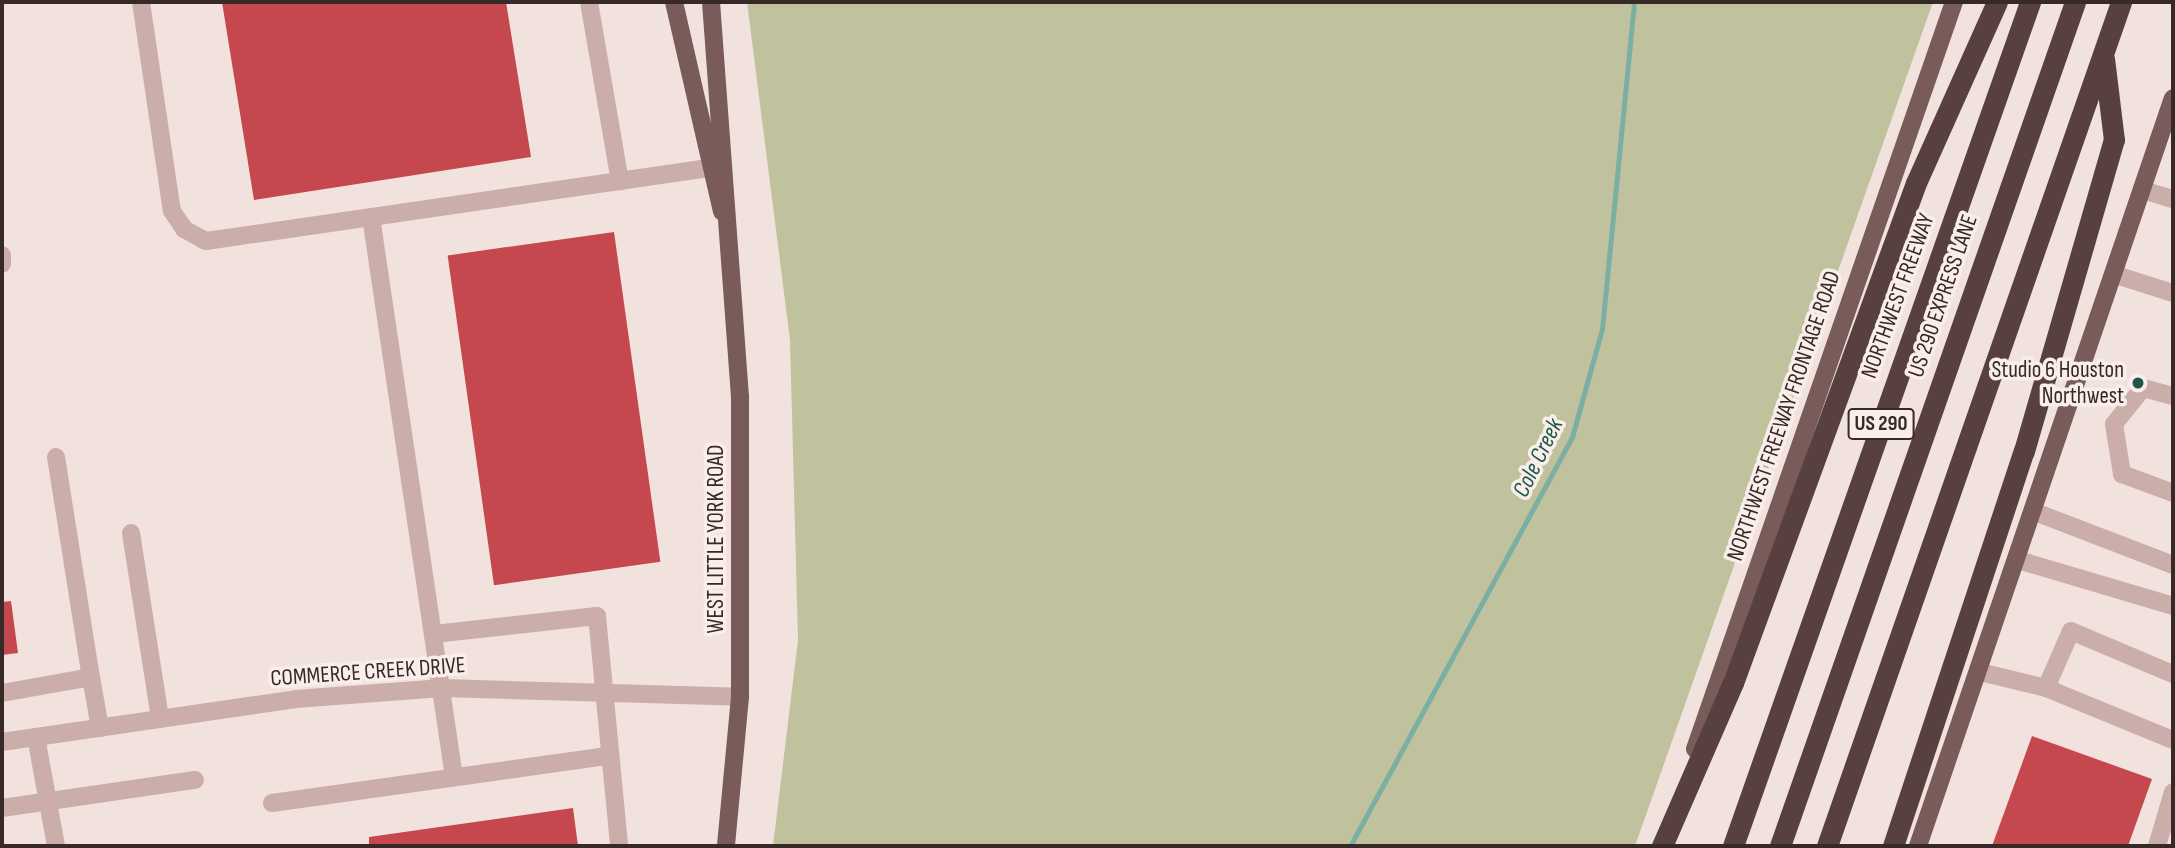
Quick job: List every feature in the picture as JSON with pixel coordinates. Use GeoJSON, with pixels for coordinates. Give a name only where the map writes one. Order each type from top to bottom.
{"type":"FeatureCollection","features":[{"type":"Feature","properties":{"kind":"highway"},"geometry":{"type":"LineString","coordinates":[[1661,846],[1732,682],[1916,183],[1997,2]]}},
{"type":"Feature","properties":{"kind":"highway","name":"NORTHWEST FREEWAY"},"geometry":{"type":"LineString","coordinates":[[1733,846],[2031,2]]}},
{"type":"Feature","properties":{"kind":"highway","name":"US 290 EXPRESS LANE"},"geometry":{"type":"LineString","coordinates":[[1780,846],[2075,2]]}},
{"type":"Feature","properties":{"kind":"highway"},"geometry":{"type":"LineString","coordinates":[[1827,846],[2121,2]]}},
{"type":"Feature","properties":{"kind":"highway"},"geometry":{"type":"LineString","coordinates":[[1893,846],[2024,451],[2114,140],[2103,53]]}},
{"type":"Feature","properties":{"kind":"main road","name":"WEST LITTLE YORK ROAD"},"geometry":{"type":"LineString","coordinates":[[674,2],[709,168],[728,232]]}},
{"type":"Feature","properties":{"kind":"main road","name":"WEST LITTLE YORK ROAD"},"geometry":{"type":"LineString","coordinates":[[711,2],[740,398],[740,697],[726,846]]}},
{"type":"Feature","properties":{"kind":"main road","name":"NORTHWEST FREEWAY FRONTAGE ROAD"},"geometry":{"type":"LineString","coordinates":[[1661,846],[1954,2]]}},
{"type":"Feature","properties":{"kind":"main road"},"geometry":{"type":"LineString","coordinates":[[1918,846],[2116,275],[2173,99]]}},
{"type":"Feature","properties":{"kind":"street"},"geometry":{"type":"LineString","coordinates":[[141,2],[173,211],[184,229],[206,241],[709,168]]}},
{"type":"Feature","properties":{"kind":"street"},"geometry":{"type":"LineString","coordinates":[[589,2],[620,181]]}},
{"type":"Feature","properties":{"kind":"street"},"geometry":{"type":"LineString","coordinates":[[2143,190],[2173,199]]}},
{"type":"Feature","properties":{"kind":"street"},"geometry":{"type":"LineString","coordinates":[[371,217],[443,688],[454,777]]}},
{"type":"Feature","properties":{"kind":"street"},"geometry":{"type":"LineString","coordinates":[[2,255],[2,264]]}},
{"type":"Feature","properties":{"kind":"street"},"geometry":{"type":"LineString","coordinates":[[2116,275],[2173,293]]}},
{"type":"Feature","properties":{"kind":"street"},"geometry":{"type":"LineString","coordinates":[[2173,397],[2143,388],[2114,424],[2122,474],[2173,493]]}},
{"type":"Feature","properties":{"kind":"street"},"geometry":{"type":"LineString","coordinates":[[57,457],[100,728]]}},
{"type":"Feature","properties":{"kind":"street"},"geometry":{"type":"LineString","coordinates":[[2035,512],[2173,565]]}},
{"type":"Feature","properties":{"kind":"street"},"geometry":{"type":"LineString","coordinates":[[131,533],[160,719]]}},
{"type":"Feature","properties":{"kind":"street"},"geometry":{"type":"LineString","coordinates":[[2018,560],[2173,606]]}},
{"type":"Feature","properties":{"kind":"street"},"geometry":{"type":"LineString","coordinates":[[434,634],[597,616],[600,692],[619,846]]}},
{"type":"Feature","properties":{"kind":"street"},"geometry":{"type":"LineString","coordinates":[[2046,688],[2071,631],[2173,674]]}},
{"type":"Feature","properties":{"kind":"street"},"geometry":{"type":"LineString","coordinates":[[1980,672],[2046,688],[2173,740]]}},
{"type":"Feature","properties":{"kind":"street"},"geometry":{"type":"LineString","coordinates":[[2,693],[91,677]]}},
{"type":"Feature","properties":{"kind":"street","name":"COMMERCE CREEK DRIVE"},"geometry":{"type":"LineString","coordinates":[[2,743],[160,719],[443,688],[740,697]]}},
{"type":"Feature","properties":{"kind":"street"},"geometry":{"type":"LineString","coordinates":[[36,737],[56,846]]}},
{"type":"Feature","properties":{"kind":"street"},"geometry":{"type":"LineString","coordinates":[[272,803],[608,756]]}},
{"type":"Feature","properties":{"kind":"street"},"geometry":{"type":"LineString","coordinates":[[2,808],[195,780]]}},
{"type":"Feature","properties":{"kind":"street"},"geometry":{"type":"LineString","coordinates":[[2157,846],[2173,792]]}},
{"type":"Feature","properties":{"kind":"green space"},"geometry":{"type":"Polygon","coordinates":[[[747,2],[1933,2],[1635,846],[773,846],[798,640],[790,340],[747,2]]]}},
{"type":"Feature","properties":{"kind":"building"},"geometry":{"type":"Polygon","coordinates":[[[222,2],[506,2],[531,157],[254,200],[222,2]]]}},
{"type":"Feature","properties":{"kind":"building"},"geometry":{"type":"Polygon","coordinates":[[[614,232],[660,562],[494,585],[448,255],[614,232]]]}},
{"type":"Feature","properties":{"kind":"building"},"geometry":{"type":"Polygon","coordinates":[[[11,601],[18,653],[2,655],[2,602],[11,601]]]}},
{"type":"Feature","properties":{"kind":"building"},"geometry":{"type":"Polygon","coordinates":[[[2032,736],[2152,779],[2128,846],[1992,846],[2032,736]]]}},
{"type":"Feature","properties":{"kind":"building"},"geometry":{"type":"Polygon","coordinates":[[[573,808],[578,846],[369,846],[369,837],[573,808]]]}},
{"type":"Feature","properties":{"kind":"waterway","name":"Cole Creek"},"geometry":{"type":"LineString","coordinates":[[1350,846],[1572,437],[1602,329],[1634,2]]}},
{"type":"Feature","properties":{"kind":"place","name":"Studio 6 Houston Northwest"},"geometry":{"type":"Point","coordinates":[2138,383]}}]}
